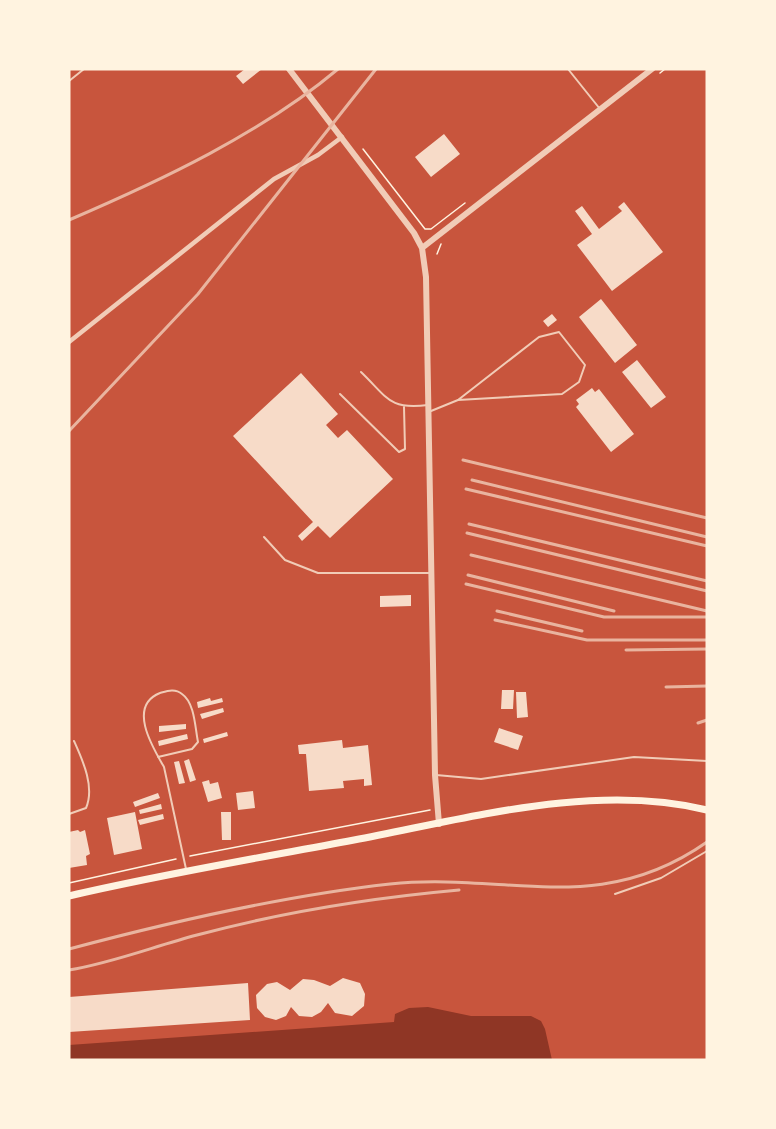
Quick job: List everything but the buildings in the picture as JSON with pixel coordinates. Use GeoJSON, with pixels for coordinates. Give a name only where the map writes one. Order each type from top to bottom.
{"type":"FeatureCollection","features":[{"type":"Feature","properties":{"kind":"main road"},"geometry":{"type":"LineString","coordinates":[[69,896],[439,824],[582,800],[630,798],[707,810]]}},
{"type":"Feature","properties":{"kind":"street"},"geometry":{"type":"LineString","coordinates":[[289,69],[409,226],[422,248],[426,277],[435,776],[439,824]]}},
{"type":"Feature","properties":{"kind":"street"},"geometry":{"type":"LineString","coordinates":[[422,248],[650,70]]}},
{"type":"Feature","properties":{"kind":"street"},"geometry":{"type":"LineString","coordinates":[[69,342],[274,179],[318,155],[342,137]]}},
{"type":"Feature","properties":{"kind":"lane"},"geometry":{"type":"LineString","coordinates":[[69,81],[84,69]]}},
{"type":"Feature","properties":{"kind":"lane"},"geometry":{"type":"LineString","coordinates":[[568,69],[600,110]]}},
{"type":"Feature","properties":{"kind":"lane"},"geometry":{"type":"LineString","coordinates":[[361,372],[390,400],[404,407],[428,408],[458,400],[562,394],[579,382],[585,365],[559,332],[539,338],[458,400]]}},
{"type":"Feature","properties":{"kind":"lane"},"geometry":{"type":"LineString","coordinates":[[340,394],[399,452],[405,449],[404,407]]}},
{"type":"Feature","properties":{"kind":"lane"},"geometry":{"type":"LineString","coordinates":[[264,537],[285,560],[318,573],[432,573]]}},
{"type":"Feature","properties":{"kind":"lane"},"geometry":{"type":"LineString","coordinates":[[158,757],[192,749],[198,742],[190,705],[182,693],[170,690],[155,695],[146,705],[145,712],[146,732],[158,757],[164,767],[187,872]]}},
{"type":"Feature","properties":{"kind":"lane"},"geometry":{"type":"LineString","coordinates":[[69,814],[86,808],[91,798],[82,759],[74,741]]}},
{"type":"Feature","properties":{"kind":"lane"},"geometry":{"type":"LineString","coordinates":[[435,776],[481,779],[634,757],[707,761]]}},
{"type":"Feature","properties":{"kind":"lane"},"geometry":{"type":"LineString","coordinates":[[615,894],[662,878],[707,851]]}},
{"type":"Feature","properties":{"kind":"path"},"geometry":{"type":"LineString","coordinates":[[363,149],[425,229],[431,229],[468,201]]}},
{"type":"Feature","properties":{"kind":"path"},"geometry":{"type":"LineString","coordinates":[[69,883],[183,858],[438,809]]}},
{"type":"Feature","properties":{"kind":"shaded area"},"geometry":{"type":"Polygon","coordinates":[[[428,1007],[471,1016],[531,1016],[541,1021],[545,1029],[552,1060],[69,1060],[69,1045],[394,1022],[395,1014],[409,1008],[428,1007]]]}},
{"type":"Feature","properties":{"kind":"railway"},"geometry":{"type":"LineString","coordinates":[[69,220],[174,172],[243,135],[277,114],[338,69]]}},
{"type":"Feature","properties":{"kind":"railway"},"geometry":{"type":"LineString","coordinates":[[69,431],[198,294],[376,69]]}},
{"type":"Feature","properties":{"kind":"railway"},"geometry":{"type":"LineString","coordinates":[[463,460],[707,518]]}},
{"type":"Feature","properties":{"kind":"railway"},"geometry":{"type":"LineString","coordinates":[[472,480],[707,537]]}},
{"type":"Feature","properties":{"kind":"railway"},"geometry":{"type":"LineString","coordinates":[[466,489],[707,546]]}},
{"type":"Feature","properties":{"kind":"railway"},"geometry":{"type":"LineString","coordinates":[[469,524],[707,581]]}},
{"type":"Feature","properties":{"kind":"railway"},"geometry":{"type":"LineString","coordinates":[[467,533],[707,591]]}},
{"type":"Feature","properties":{"kind":"railway"},"geometry":{"type":"LineString","coordinates":[[471,555],[707,611]]}},
{"type":"Feature","properties":{"kind":"railway"},"geometry":{"type":"LineString","coordinates":[[468,575],[614,611]]}},
{"type":"Feature","properties":{"kind":"railway"},"geometry":{"type":"LineString","coordinates":[[466,584],[604,617],[707,617]]}},
{"type":"Feature","properties":{"kind":"railway"},"geometry":{"type":"LineString","coordinates":[[497,611],[582,631]]}},
{"type":"Feature","properties":{"kind":"railway"},"geometry":{"type":"LineString","coordinates":[[495,620],[587,640],[707,640]]}},
{"type":"Feature","properties":{"kind":"railway"},"geometry":{"type":"LineString","coordinates":[[626,650],[707,649]]}},
{"type":"Feature","properties":{"kind":"railway"},"geometry":{"type":"LineString","coordinates":[[666,687],[707,686]]}},
{"type":"Feature","properties":{"kind":"railway"},"geometry":{"type":"LineString","coordinates":[[698,723],[707,720]]}},
{"type":"Feature","properties":{"kind":"railway"},"geometry":{"type":"LineString","coordinates":[[69,949],[228,910],[309,895],[390,884],[433,882],[552,887],[590,886],[628,879],[667,865],[707,842]]}},
{"type":"Feature","properties":{"kind":"railway"},"geometry":{"type":"LineString","coordinates":[[69,970],[262,919],[393,897],[459,890]]}}]}
